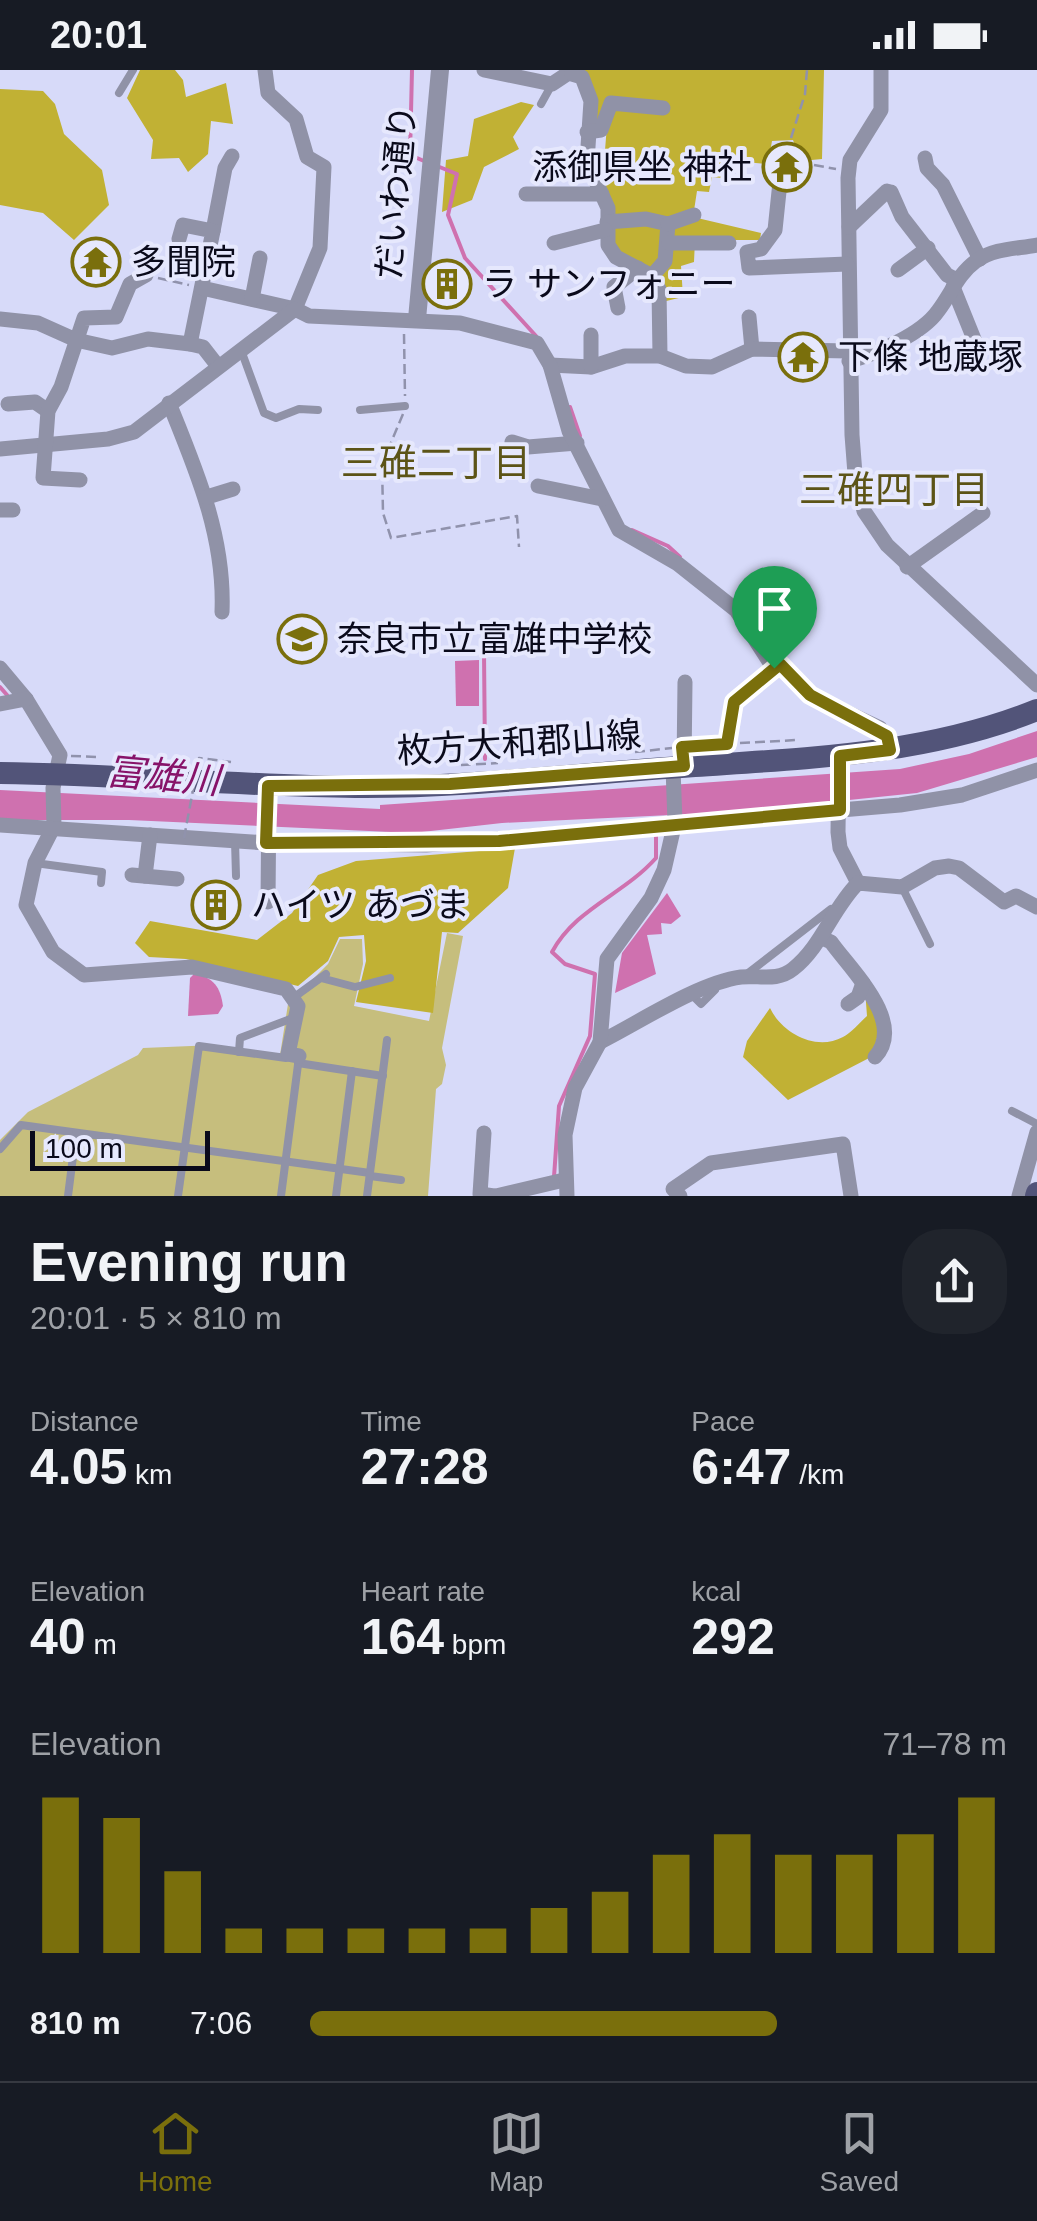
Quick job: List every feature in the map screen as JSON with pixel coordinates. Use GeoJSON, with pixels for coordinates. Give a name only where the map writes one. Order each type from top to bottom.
{"type":"FeatureCollection","features":[{"type":"Feature","properties":{"kind":"main road","name":"枚方大和郡山線"},"geometry":{"type":"LineString","coordinates":[[0,773],[57,772],[268,792],[450,784],[678,766],[840,766],[890,750],[982,732],[1037,710]]}},
{"type":"Feature","properties":{"kind":"street"},"geometry":{"type":"LineString","coordinates":[[0,448],[108,440],[134,432],[217,364],[295,309],[320,248],[324,166],[307,157],[296,119],[268,93],[265,70]]}},
{"type":"Feature","properties":{"kind":"street","name":"だいわ通り"},"geometry":{"type":"LineString","coordinates":[[410,321],[440,70]]}},
{"type":"Feature","properties":{"kind":"street"},"geometry":{"type":"LineString","coordinates":[[484,70],[552,84],[572,72],[589,89],[587,162],[608,208],[606,226],[616,256],[645,272],[659,290],[660,356]]}},
{"type":"Feature","properties":{"kind":"street"},"geometry":{"type":"LineString","coordinates":[[881,70],[881,110],[850,160],[848,178],[849,356],[855,474],[864,511],[907,567],[971,620],[1037,685]]}},
{"type":"Feature","properties":{"kind":"street"},"geometry":{"type":"LineString","coordinates":[[587,132],[601,130],[611,103],[663,108]]}},
{"type":"Feature","properties":{"kind":"street"},"geometry":{"type":"LineString","coordinates":[[190,344],[232,156]]}},
{"type":"Feature","properties":{"kind":"street"},"geometry":{"type":"LineString","coordinates":[[925,158],[927,168],[943,185],[980,260]]}},
{"type":"Feature","properties":{"kind":"street"},"geometry":{"type":"LineString","coordinates":[[780,182],[775,230],[761,248],[746,252],[749,268],[847,264]]}},
{"type":"Feature","properties":{"kind":"street"},"geometry":{"type":"LineString","coordinates":[[849,227],[889,191],[902,218],[955,284],[978,349]]}},
{"type":"Feature","properties":{"kind":"street"},"geometry":{"type":"LineString","coordinates":[[526,194],[602,194]]}},
{"type":"Feature","properties":{"kind":"street"},"geometry":{"type":"LineString","coordinates":[[554,244],[606,226],[646,219],[668,224],[694,216]]}},
{"type":"Feature","properties":{"kind":"street"},"geometry":{"type":"LineString","coordinates":[[618,308],[614,287],[664,262],[670,242],[668,224]]}},
{"type":"Feature","properties":{"kind":"street"},"geometry":{"type":"LineString","coordinates":[[178,239],[183,225],[213,231]]}},
{"type":"Feature","properties":{"kind":"street"},"geometry":{"type":"LineString","coordinates":[[670,242],[729,243]]}},
{"type":"Feature","properties":{"kind":"street"},"geometry":{"type":"LineString","coordinates":[[550,365],[590,367],[626,356],[660,356],[686,366],[712,367],[752,349],[849,356],[890,344],[936,315],[955,284],[980,260],[998,250],[1037,245]]}},
{"type":"Feature","properties":{"kind":"street"},"geometry":{"type":"LineString","coordinates":[[898,270],[928,248]]}},
{"type":"Feature","properties":{"kind":"street"},"geometry":{"type":"LineString","coordinates":[[252,298],[260,258]]}},
{"type":"Feature","properties":{"kind":"street"},"geometry":{"type":"LineString","coordinates":[[80,480],[43,478],[48,410],[84,318],[116,317],[130,284],[146,275]]}},
{"type":"Feature","properties":{"kind":"street"},"geometry":{"type":"LineString","coordinates":[[202,288],[295,309],[309,316],[498,330],[537,343],[550,365],[576,443],[619,530],[678,564],[736,610],[774,668]]}},
{"type":"Feature","properties":{"kind":"street"},"geometry":{"type":"LineString","coordinates":[[749,317],[752,349]]}},
{"type":"Feature","properties":{"kind":"street"},"geometry":{"type":"LineString","coordinates":[[0,319],[38,323],[76,340],[112,348],[148,340],[190,344],[203,347],[217,364]]}},
{"type":"Feature","properties":{"kind":"street"},"geometry":{"type":"LineString","coordinates":[[590,367],[591,335]]}},
{"type":"Feature","properties":{"kind":"street"},"geometry":{"type":"LineString","coordinates":[[8,404],[35,402],[48,410]]}},
{"type":"Feature","properties":{"kind":"street"},"geometry":{"type":"LineString","coordinates":[[169,403],[207,496],[224,574],[222,612]]}},
{"type":"Feature","properties":{"kind":"street"},"geometry":{"type":"LineString","coordinates":[[512,442],[528,447],[576,443]]}},
{"type":"Feature","properties":{"kind":"street"},"geometry":{"type":"LineString","coordinates":[[538,486],[602,499]]}},
{"type":"Feature","properties":{"kind":"street"},"geometry":{"type":"LineString","coordinates":[[207,496],[232,489]]}},
{"type":"Feature","properties":{"kind":"street"},"geometry":{"type":"LineString","coordinates":[[907,567],[983,513]]}},
{"type":"Feature","properties":{"kind":"street"},"geometry":{"type":"LineString","coordinates":[[727,744],[734,702],[780,664],[810,695],[880,728],[890,750]]}},
{"type":"Feature","properties":{"kind":"street"},"geometry":{"type":"LineString","coordinates":[[0,668],[26,699],[57,772],[54,826],[35,863],[26,905],[53,952],[84,976],[192,968],[286,989],[298,1006],[293,1018],[295,1057]]}},
{"type":"Feature","properties":{"kind":"street"},"geometry":{"type":"LineString","coordinates":[[484,1133],[480,1194],[495,1196],[566,1188],[565,1135],[575,1088],[600,1042],[607,959],[650,898],[664,870],[676,817],[684,682]]}},
{"type":"Feature","properties":{"kind":"street"},"geometry":{"type":"LineString","coordinates":[[0,704],[26,699]]}},
{"type":"Feature","properties":{"kind":"street"},"geometry":{"type":"LineString","coordinates":[[840,766],[840,848],[858,883]]}},
{"type":"Feature","properties":{"kind":"street"},"geometry":{"type":"LineString","coordinates":[[0,825],[266,843],[426,845],[676,817],[962,795],[1037,770]]}},
{"type":"Feature","properties":{"kind":"street"},"geometry":{"type":"LineString","coordinates":[[268,792],[268,902]]}},
{"type":"Feature","properties":{"kind":"street"},"geometry":{"type":"LineString","coordinates":[[150,835],[138,876],[177,879]]}},
{"type":"Feature","properties":{"kind":"street"},"geometry":{"type":"LineString","coordinates":[[858,883],[902,887],[935,868],[949,866],[959,868],[1004,902],[1016,896],[1037,906]]}},
{"type":"Feature","properties":{"kind":"street"},"geometry":{"type":"LineString","coordinates":[[600,1042],[693,996],[739,981],[767,979],[792,971],[822,938],[841,900],[858,883]]}},
{"type":"Feature","properties":{"kind":"street"},"geometry":{"type":"LineString","coordinates":[[822,938],[830,942],[864,982],[883,1033],[883,1045],[874,1057]]}},
{"type":"Feature","properties":{"kind":"street"},"geometry":{"type":"LineString","coordinates":[[848,1004],[858,996],[864,982]]}},
{"type":"Feature","properties":{"kind":"street"},"geometry":{"type":"LineString","coordinates":[[1019,1196],[1037,1128]]}},
{"type":"Feature","properties":{"kind":"street"},"geometry":{"type":"LineString","coordinates":[[680,1196],[673,1189],[711,1163],[844,1144],[851,1196]]}},
{"type":"Feature","properties":{"kind":"lane"},"geometry":{"type":"LineString","coordinates":[[119,93],[133,70]]}},
{"type":"Feature","properties":{"kind":"lane"},"geometry":{"type":"LineString","coordinates":[[541,104],[552,84]]}},
{"type":"Feature","properties":{"kind":"lane"},"geometry":{"type":"LineString","coordinates":[[240,350],[264,414],[276,418],[298,409],[318,410]]}},
{"type":"Feature","properties":{"kind":"lane"},"geometry":{"type":"LineString","coordinates":[[360,410],[404,406]]}},
{"type":"Feature","properties":{"kind":"lane"},"geometry":{"type":"LineString","coordinates":[[235,841],[236,876]]}},
{"type":"Feature","properties":{"kind":"lane"},"geometry":{"type":"LineString","coordinates":[[35,863],[102,872],[101,883]]}},
{"type":"Feature","properties":{"kind":"lane"},"geometry":{"type":"LineString","coordinates":[[902,887],[930,944]]}},
{"type":"Feature","properties":{"kind":"lane"},"geometry":{"type":"LineString","coordinates":[[739,981],[801,937],[841,900]]}},
{"type":"Feature","properties":{"kind":"lane"},"geometry":{"type":"LineString","coordinates":[[293,998],[324,976],[355,986],[390,978]]}},
{"type":"Feature","properties":{"kind":"lane"},"geometry":{"type":"LineString","coordinates":[[238,1052],[240,1038],[293,1018]]}},
{"type":"Feature","properties":{"kind":"lane"},"geometry":{"type":"LineString","coordinates":[[367,1196],[387,1040]]}},
{"type":"Feature","properties":{"kind":"lane"},"geometry":{"type":"LineString","coordinates":[[178,1196],[199,1046],[295,1057],[382,1076]]}},
{"type":"Feature","properties":{"kind":"lane"},"geometry":{"type":"LineString","coordinates":[[281,1196],[295,1057]]}},
{"type":"Feature","properties":{"kind":"lane"},"geometry":{"type":"LineString","coordinates":[[336,1196],[352,1071]]}},
{"type":"Feature","properties":{"kind":"lane"},"geometry":{"type":"LineString","coordinates":[[1012,1111],[1037,1128]]}},
{"type":"Feature","properties":{"kind":"lane"},"geometry":{"type":"LineString","coordinates":[[0,1149],[21,1126],[340,1168],[401,1180]]}},
{"type":"Feature","properties":{"kind":"lane"},"geometry":{"type":"LineString","coordinates":[[68,1196],[76,1133]]}},
{"type":"Feature","properties":{"kind":"path"},"geometry":{"type":"LineString","coordinates":[[792,138],[805,94],[807,70]]}},
{"type":"Feature","properties":{"kind":"path"},"geometry":{"type":"LineString","coordinates":[[814,166],[831,166],[848,178]]}},
{"type":"Feature","properties":{"kind":"path"},"geometry":{"type":"LineString","coordinates":[[146,275],[202,288]]}},
{"type":"Feature","properties":{"kind":"path"},"geometry":{"type":"LineString","coordinates":[[410,321],[404,406],[382,464],[383,513],[392,538],[517,516],[518,547]]}},
{"type":"Feature","properties":{"kind":"path"},"geometry":{"type":"LineString","coordinates":[[618,754],[678,766],[727,744],[798,740]]}},
{"type":"Feature","properties":{"kind":"path"},"geometry":{"type":"LineString","coordinates":[[57,772],[98,758]]}},
{"type":"Feature","properties":{"kind":"path"},"geometry":{"type":"LineString","coordinates":[[184,838],[199,758],[231,764],[195,764]]}},
{"type":"Feature","properties":{"kind":"path"},"geometry":{"type":"LineString","coordinates":[[447,766],[502,763]]}},
{"type":"Feature","properties":{"kind":"shaded area"},"geometry":{"type":"Polygon","coordinates":[[[140,70],[175,70],[183,80],[186,97],[226,83],[233,124],[211,121],[208,154],[188,172],[179,158],[151,159],[153,140],[127,98],[140,70]]]}},
{"type":"Feature","properties":{"kind":"shaded area"},"geometry":{"type":"Polygon","coordinates":[[[576,70],[824,70],[822,159],[801,161],[793,140],[772,141],[768,164],[734,161],[732,179],[712,177],[709,192],[697,191],[693,217],[761,233],[760,240],[695,240],[694,262],[681,266],[683,297],[662,302],[661,288],[615,250],[592,167],[604,163],[607,125],[591,127],[576,70]]]}},
{"type":"Feature","properties":{"kind":"shaded area"},"geometry":{"type":"Polygon","coordinates":[[[0,89],[43,91],[55,104],[64,134],[102,170],[109,205],[74,240],[43,213],[0,205],[0,89]]]}},
{"type":"Feature","properties":{"kind":"shaded area"},"geometry":{"type":"Polygon","coordinates":[[[521,102],[534,105],[513,137],[519,149],[484,167],[472,200],[442,212],[446,160],[468,156],[474,119],[521,102]]]}},
{"type":"Feature","properties":{"kind":"shaded area"},"geometry":{"type":"Polygon","coordinates":[[[479,660],[479,706],[456,706],[455,661],[479,660]]]}},
{"type":"Feature","properties":{"kind":"shaded area"},"geometry":{"type":"Polygon","coordinates":[[[1037,731],[1037,757],[917,793],[734,812],[502,823],[413,833],[129,820],[0,820],[0,790],[380,809],[380,805],[900,769],[969,754],[1037,731]]]}},
{"type":"Feature","properties":{"kind":"shaded area"},"geometry":{"type":"Polygon","coordinates":[[[515,848],[508,888],[458,933],[442,932],[433,1013],[356,1002],[366,961],[364,935],[339,937],[328,961],[298,986],[186,959],[149,957],[135,943],[150,921],[257,940],[292,913],[318,875],[356,861],[515,848]]]}},
{"type":"Feature","properties":{"kind":"shaded area"},"geometry":{"type":"Polygon","coordinates":[[[667,893],[681,916],[671,924],[661,923],[662,934],[647,935],[656,974],[615,993],[622,953],[667,893]]]}},
{"type":"Feature","properties":{"kind":"shaded area"},"geometry":{"type":"Polygon","coordinates":[[[447,933],[463,936],[442,1048],[446,1065],[442,1084],[436,1089],[428,1196],[0,1196],[0,1140],[28,1112],[138,1055],[143,1048],[215,1045],[280,1055],[288,1004],[328,964],[340,939],[362,939],[363,964],[354,1006],[429,1021],[447,933]]]}},
{"type":"Feature","properties":{"kind":"shaded area"},"geometry":{"type":"Polygon","coordinates":[[[195,973],[218,988],[223,1006],[218,1014],[188,1016],[190,978],[195,973]]]}},
{"type":"Feature","properties":{"kind":"shaded area"},"geometry":{"type":"Polygon","coordinates":[[[865,989],[880,1024],[873,1056],[788,1100],[743,1057],[747,1041],[770,1008],[782,1025],[810,1041],[843,1037],[867,1016],[865,989]]]}},
{"type":"Feature","properties":{"kind":"waterway"},"geometry":{"type":"LineString","coordinates":[[412,70],[410,155],[424,161]]}},
{"type":"Feature","properties":{"kind":"waterway"},"geometry":{"type":"LineString","coordinates":[[437,166],[457,174],[448,215],[465,258],[536,336]]}},
{"type":"Feature","properties":{"kind":"waterway"},"geometry":{"type":"LineString","coordinates":[[570,407],[580,436]]}},
{"type":"Feature","properties":{"kind":"waterway"},"geometry":{"type":"LineString","coordinates":[[632,530],[668,546],[680,557]]}},
{"type":"Feature","properties":{"kind":"waterway"},"geometry":{"type":"LineString","coordinates":[[751,619],[781,659]]}},
{"type":"Feature","properties":{"kind":"waterway"},"geometry":{"type":"LineString","coordinates":[[484,652],[485,759]]}},
{"type":"Feature","properties":{"kind":"waterway"},"geometry":{"type":"LineString","coordinates":[[0,687],[7,695]]}},
{"type":"Feature","properties":{"kind":"waterway"},"geometry":{"type":"LineString","coordinates":[[554,1177],[559,1106],[590,1036],[595,974],[565,964],[552,952],[574,924],[656,858],[656,833]]}},
{"type":"Feature","properties":{"kind":"place","name":"添御県坐 神社"},"geometry":{"type":"Point","coordinates":[787,167]}},
{"type":"Feature","properties":{"kind":"place","name":"多聞院"},"geometry":{"type":"Point","coordinates":[96,262]}},
{"type":"Feature","properties":{"kind":"place","name":"ラ サンフォニー"},"geometry":{"type":"Point","coordinates":[447,284]}},
{"type":"Feature","properties":{"kind":"place","name":"下條 地蔵塚"},"geometry":{"type":"Point","coordinates":[803,357]}},
{"type":"Feature","properties":{"kind":"place","name":"奈良市立富雄中学校"},"geometry":{"type":"Point","coordinates":[302,639]}},
{"type":"Feature","properties":{"kind":"place","name":"ハイツ あづま"},"geometry":{"type":"Point","coordinates":[216,905]}},
{"type":"Feature","properties":{"kind":"district","name":"三碓二丁目"},"geometry":{"type":"Point","coordinates":[436,463]}},
{"type":"Feature","properties":{"kind":"district","name":"三碓四丁目"},"geometry":{"type":"Point","coordinates":[894,490]}},
{"type":"Feature","properties":{"kind":"route"},"geometry":{"type":"LineString","coordinates":[[780,664],[810,695],[880,728],[887,736],[890,750],[840,756],[840,810],[499,841],[426,845],[266,843],[268,786],[450,784],[684,766],[682,747],[727,744],[734,702],[774,668],[780,664]]}},
{"type":"Feature","properties":{"kind":"water label","name":"富雄川"},"geometry":{"type":"Point","coordinates":[163,776]}}]}
